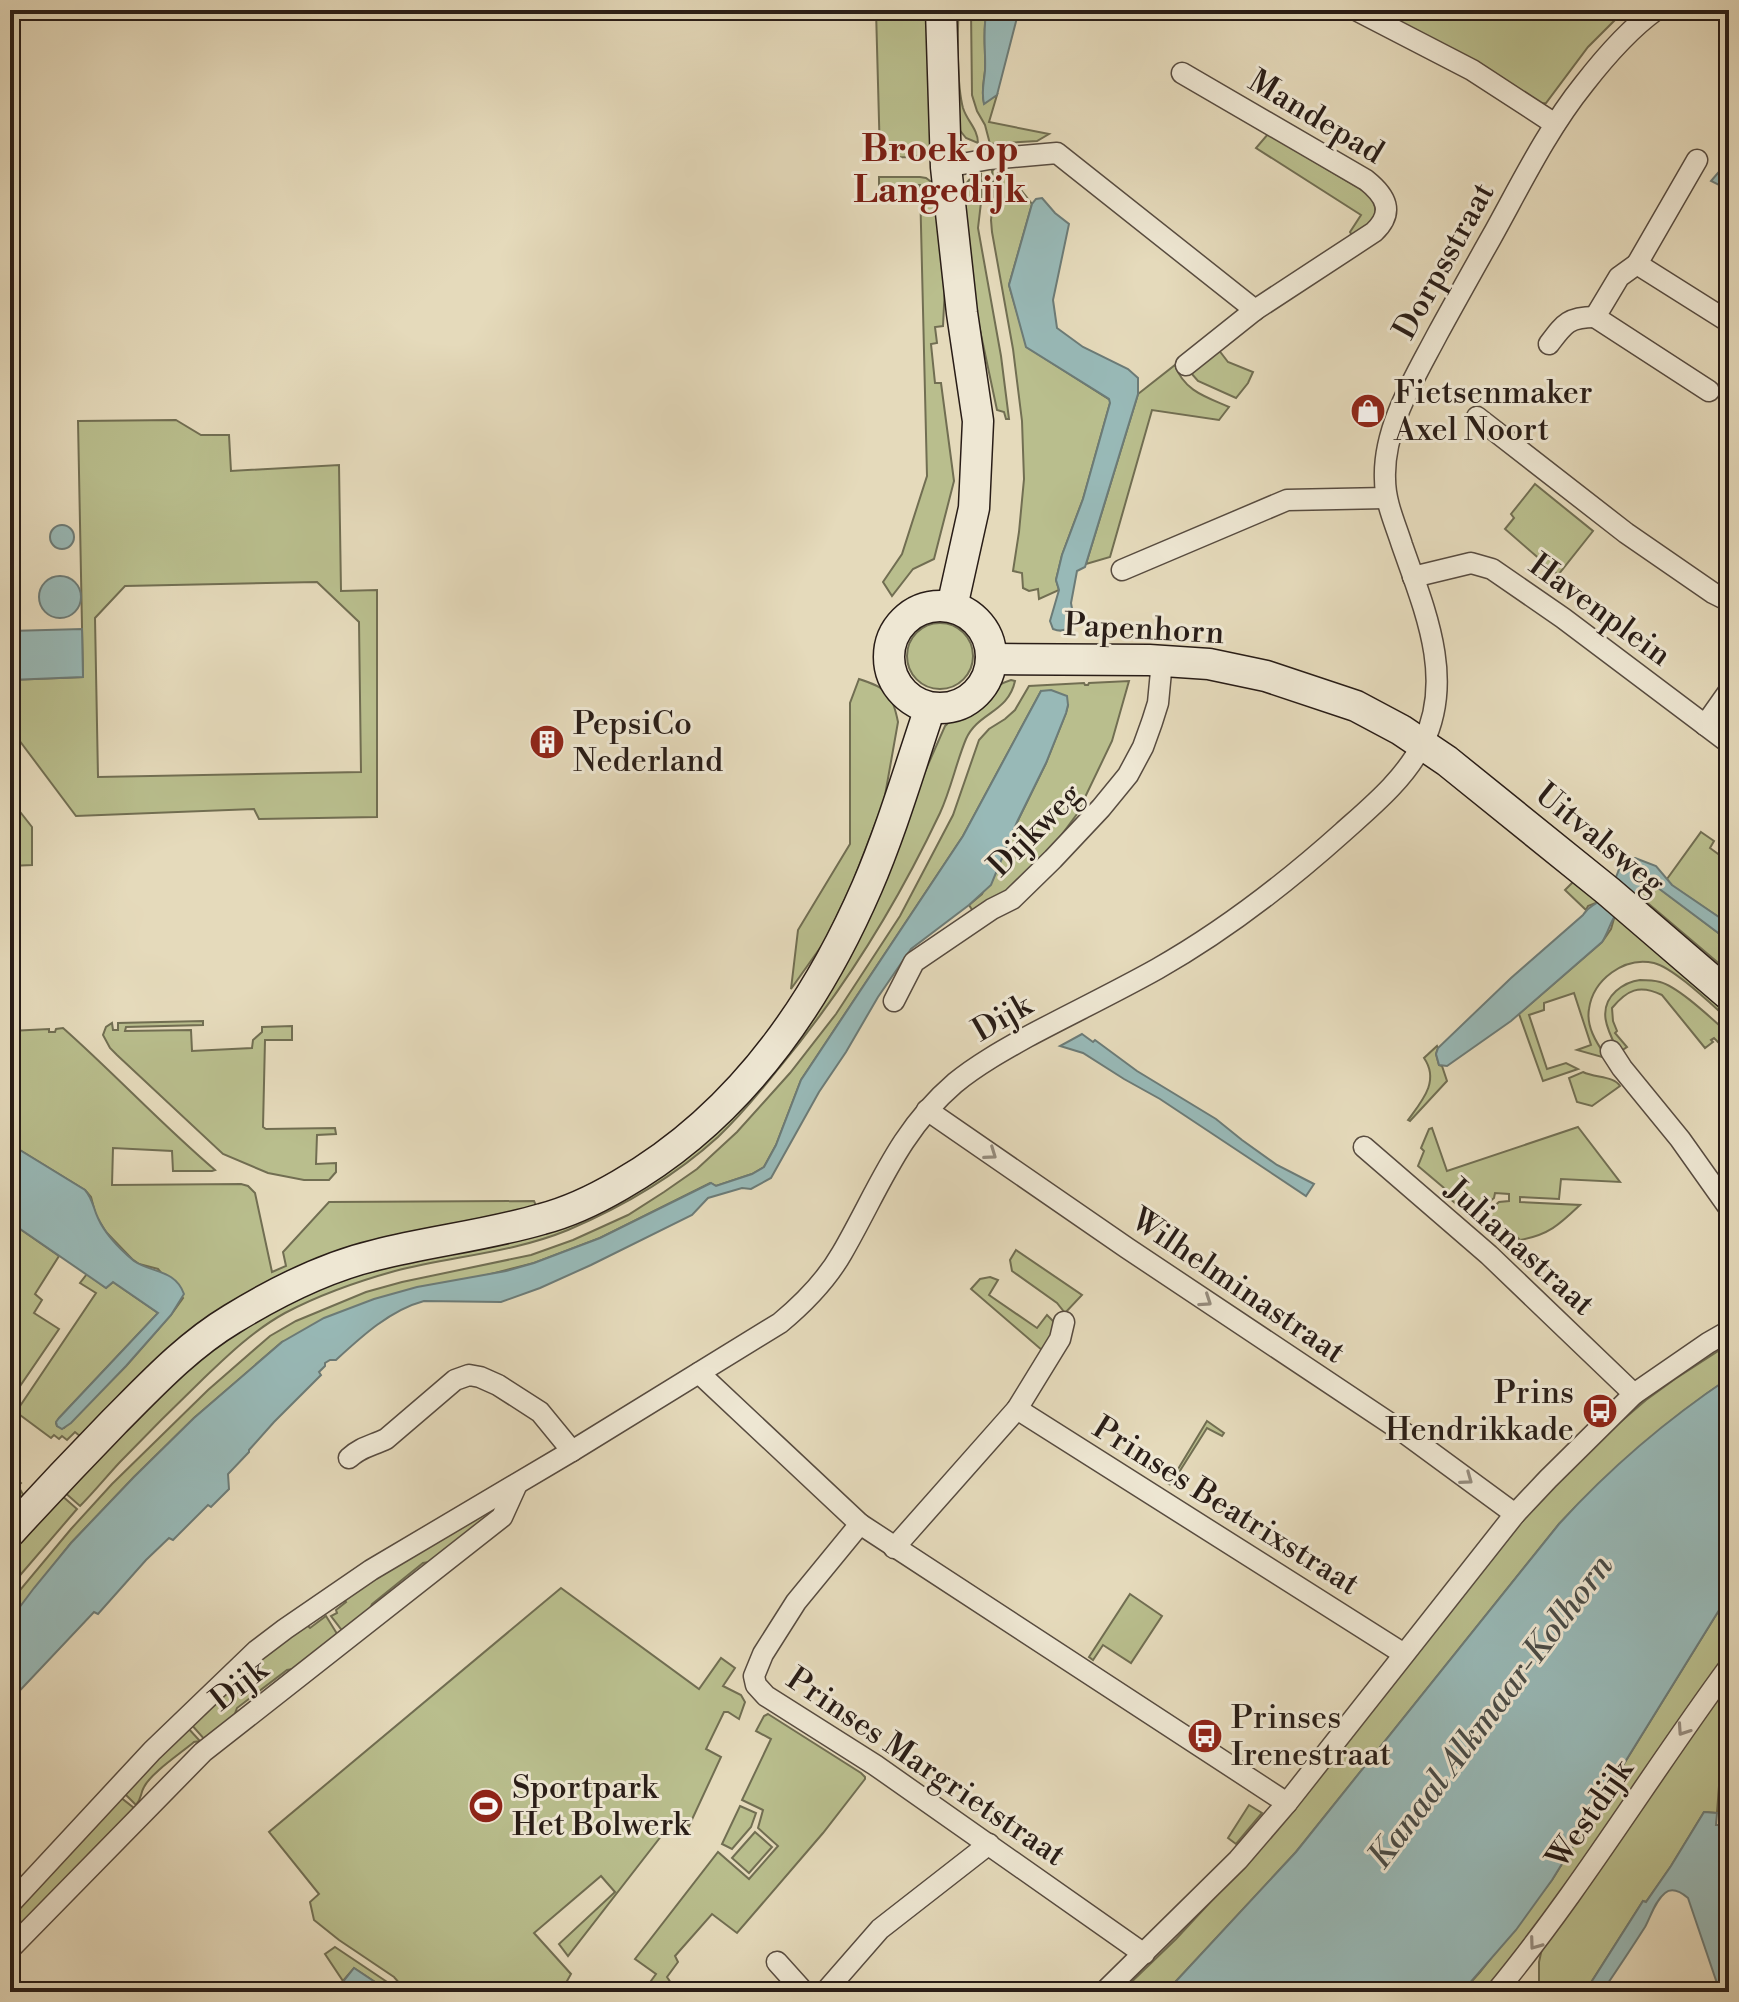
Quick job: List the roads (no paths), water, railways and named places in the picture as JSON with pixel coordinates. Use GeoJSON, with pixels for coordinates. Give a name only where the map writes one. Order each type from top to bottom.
{"type":"FeatureCollection","features":[{"type":"Feature","properties":{"kind":"street"},"geometry":{"type":"LineString","coordinates":[[941,10],[946,167],[978,421],[974,508],[952,607]]}},
{"type":"Feature","properties":{"kind":"street"},"geometry":{"type":"LineString","coordinates":[[1356,10],[1472,70],[1555,124]]}},
{"type":"Feature","properties":{"kind":"street","name":"Dorpsstraat"},"geometry":{"type":"LineString","coordinates":[[1413,577],[1386,498],[1388,445],[1404,401],[1452,307],[1555,124],[1584,83],[1621,41],[1656,10]]}},
{"type":"Feature","properties":{"kind":"street","name":"Mandepad"},"geometry":{"type":"LineString","coordinates":[[1182,73],[1366,180],[1379,190],[1386,206],[1381,225],[1374,232],[1255,310],[1186,365]]}},
{"type":"Feature","properties":{"kind":"street"},"geometry":{"type":"LineString","coordinates":[[946,167],[989,159],[1057,153],[1255,310]]}},
{"type":"Feature","properties":{"kind":"street"},"geometry":{"type":"LineString","coordinates":[[1595,317],[1619,277],[1637,264],[1697,160]]}},
{"type":"Feature","properties":{"kind":"street"},"geometry":{"type":"LineString","coordinates":[[1637,264],[1729,322]]}},
{"type":"Feature","properties":{"kind":"street"},"geometry":{"type":"LineString","coordinates":[[1549,344],[1565,323],[1577,317],[1595,317],[1709,391]]}},
{"type":"Feature","properties":{"kind":"street"},"geometry":{"type":"LineString","coordinates":[[1477,417],[1626,533],[1729,601]]}},
{"type":"Feature","properties":{"kind":"street"},"geometry":{"type":"LineString","coordinates":[[1122,570],[1287,500],[1386,498]]}},
{"type":"Feature","properties":{"kind":"street","name":"Havenplein"},"geometry":{"type":"LineString","coordinates":[[1413,577],[1471,563],[1492,569],[1563,618],[1705,725]]}},
{"type":"Feature","properties":{"kind":"street","name":"Dijk"},"geometry":{"type":"LineString","coordinates":[[10,1904],[152,1751],[256,1651],[285,1629],[371,1570],[699,1373],[780,1323],[799,1307],[820,1285],[841,1255],[903,1142],[927,1110],[957,1082],[988,1059],[1157,969],[1208,938],[1294,875],[1381,797],[1399,778],[1423,743],[1433,710],[1436,655],[1413,577]]}},
{"type":"Feature","properties":{"kind":"street"},"geometry":{"type":"LineString","coordinates":[[938,605],[965,612],[976,621],[985,632],[991,659],[982,687],[959,705],[945,708],[930,708],[906,696],[897,686],[888,661],[893,634],[901,622],[924,608],[938,605]]}},
{"type":"Feature","properties":{"kind":"street","name":"Papenhorn"},"geometry":{"type":"LineString","coordinates":[[991,659],[1162,661],[1227,667],[1289,683],[1356,706],[1423,743]]}},
{"type":"Feature","properties":{"kind":"street","name":"Dijkweg"},"geometry":{"type":"LineString","coordinates":[[894,1001],[914,962],[992,909],[1012,899],[1082,829],[1128,775],[1143,747],[1158,703],[1162,661]]}},
{"type":"Feature","properties":{"kind":"street"},"geometry":{"type":"LineString","coordinates":[[1729,691],[1705,725],[1729,743]]}},
{"type":"Feature","properties":{"kind":"street"},"geometry":{"type":"LineString","coordinates":[[10,1532],[151,1384],[192,1346],[234,1318],[326,1271],[373,1255],[543,1219],[579,1206],[639,1174],[678,1148],[713,1118],[759,1069],[812,994],[840,943],[885,841],[930,708]]}},
{"type":"Feature","properties":{"kind":"street","name":"Uitvalsweg"},"geometry":{"type":"LineString","coordinates":[[1423,743],[1608,891],[1729,995]]}},
{"type":"Feature","properties":{"kind":"street"},"geometry":{"type":"LineString","coordinates":[[1611,1051],[1729,1208]]}},
{"type":"Feature","properties":{"kind":"street","name":"Wilhelminastraat"},"geometry":{"type":"LineString","coordinates":[[927,1110],[1406,1434],[1515,1514]]}},
{"type":"Feature","properties":{"kind":"street","name":"Julianastraat"},"geometry":{"type":"LineString","coordinates":[[1364,1147],[1489,1255],[1634,1394]]}},
{"type":"Feature","properties":{"kind":"street"},"geometry":{"type":"LineString","coordinates":[[894,1548],[1017,1409],[1060,1339],[1064,1322]]}},
{"type":"Feature","properties":{"kind":"street"},"geometry":{"type":"LineString","coordinates":[[1104,1992],[1238,1860],[1287,1803],[1515,1514],[1548,1479],[1634,1394],[1729,1331]]}},
{"type":"Feature","properties":{"kind":"street"},"geometry":{"type":"LineString","coordinates":[[699,1373],[860,1524],[1287,1803]]}},
{"type":"Feature","properties":{"kind":"street"},"geometry":{"type":"LineString","coordinates":[[349,1458],[359,1448],[386,1439],[455,1380],[469,1375],[498,1385],[540,1412],[572,1451]]}},
{"type":"Feature","properties":{"kind":"street","name":"Prinses Beatrixstraat"},"geometry":{"type":"LineString","coordinates":[[1017,1409],[1404,1654]]}},
{"type":"Feature","properties":{"kind":"street","name":"Dijk"},"geometry":{"type":"LineString","coordinates":[[10,1949],[203,1752],[502,1517],[517,1484]]}},
{"type":"Feature","properties":{"kind":"street","name":"Prinses Margrietstraat"},"geometry":{"type":"LineString","coordinates":[[860,1524],[796,1602],[759,1661],[754,1676],[756,1685],[766,1696],[875,1765],[1144,1954]]}},
{"type":"Feature","properties":{"kind":"street","name":"Westdijk"},"geometry":{"type":"LineString","coordinates":[[1496,1992],[1531,1949],[1729,1667]]}},
{"type":"Feature","properties":{"kind":"street"},"geometry":{"type":"LineString","coordinates":[[825,1992],[880,1929],[989,1844]]}},
{"type":"Feature","properties":{"kind":"street"},"geometry":{"type":"LineString","coordinates":[[777,1962],[804,1992]]}},
{"type":"Feature","properties":{"kind":"water"},"geometry":{"type":"Polygon","coordinates":[[[987,10],[1019,10],[997,95],[984,104],[984,33],[987,10]]]}},
{"type":"Feature","properties":{"kind":"water"},"geometry":{"type":"Polygon","coordinates":[[[1723,167],[1729,168],[1729,190],[1711,181],[1723,167]]]}},
{"type":"Feature","properties":{"kind":"water"},"geometry":{"type":"Polygon","coordinates":[[[1042,198],[1069,224],[1053,300],[1057,328],[1083,347],[1128,369],[1138,378],[1138,394],[1085,567],[1077,571],[1071,603],[1074,620],[1068,628],[1060,631],[1053,629],[1050,621],[1059,590],[1056,580],[1110,403],[1109,399],[1026,347],[1009,285],[1032,204],[1042,198]]]}},
{"type":"Feature","properties":{"kind":"water"},"geometry":{"type":"Polygon","coordinates":[[[62,525],[73,532],[74,537],[67,548],[62,549],[51,542],[50,537],[57,526],[62,525]]]}},
{"type":"Feature","properties":{"kind":"water"},"geometry":{"type":"Polygon","coordinates":[[[60,576],[75,582],[81,597],[75,612],[60,618],[45,612],[39,597],[45,582],[60,576]]]}},
{"type":"Feature","properties":{"kind":"water"},"geometry":{"type":"Polygon","coordinates":[[[82,629],[83,677],[10,680],[10,631],[82,629]]]}},
{"type":"Feature","properties":{"kind":"water"},"geometry":{"type":"Polygon","coordinates":[[[1051,690],[1067,696],[1066,713],[991,885],[911,949],[819,1092],[771,1178],[751,1189],[742,1188],[708,1198],[692,1215],[540,1288],[501,1302],[424,1301],[388,1318],[336,1360],[325,1363],[319,1372],[321,1375],[228,1474],[229,1489],[146,1560],[98,1614],[94,1612],[10,1701],[10,1620],[34,1588],[71,1543],[134,1477],[194,1418],[282,1342],[324,1318],[374,1299],[534,1263],[600,1238],[711,1183],[716,1186],[764,1167],[776,1145],[801,1080],[963,836],[1041,691],[1051,690]]]}},
{"type":"Feature","properties":{"kind":"water"},"geometry":{"type":"Polygon","coordinates":[[[1635,858],[1656,866],[1672,885],[1729,924],[1729,941],[1654,885],[1625,904],[1602,942],[1511,1021],[1447,1066],[1439,1065],[1438,1048],[1511,978],[1602,899],[1612,886],[1620,866],[1635,858]]]}},
{"type":"Feature","properties":{"kind":"water"},"geometry":{"type":"Polygon","coordinates":[[[1082,1034],[1216,1119],[1277,1165],[1314,1184],[1306,1196],[1160,1099],[1083,1053],[1060,1046],[1082,1034]]]}},
{"type":"Feature","properties":{"kind":"water"},"geometry":{"type":"Polygon","coordinates":[[[10,1144],[85,1190],[101,1224],[119,1247],[134,1261],[175,1280],[184,1294],[171,1315],[126,1366],[62,1429],[57,1426],[59,1418],[158,1313],[113,1282],[106,1288],[10,1222],[10,1144]]]}},
{"type":"Feature","properties":{"kind":"water","name":"Kanaal Alkmaar-Kolhorn"},"geometry":{"type":"Polygon","coordinates":[[[1729,1378],[1729,1594],[1552,1880],[1516,1930],[1462,1992],[1166,1992],[1296,1852],[1559,1524],[1598,1483],[1640,1446],[1729,1378]]]}},
{"type":"Feature","properties":{"kind":"water"},"geometry":{"type":"Polygon","coordinates":[[[1729,1810],[1729,1992],[1720,1992],[1688,1898],[1674,1890],[1658,1900],[1645,1927],[1602,1992],[1585,1992],[1704,1812],[1717,1813],[1716,1825],[1726,1825],[1729,1810]]]}},
{"type":"Feature","properties":{"kind":"water"},"geometry":{"type":"Polygon","coordinates":[[[354,1968],[390,1992],[335,1992],[354,1968]]]}},
{"type":"Feature","properties":{"kind":"place","name":"Fietsenmaker Axel Noort"},"geometry":{"type":"Point","coordinates":[1368,411]}},
{"type":"Feature","properties":{"kind":"place","name":"PepsiCo Nederland"},"geometry":{"type":"Point","coordinates":[547,742]}},
{"type":"Feature","properties":{"kind":"place","name":"Prins Hendrikkade"},"geometry":{"type":"Point","coordinates":[1600,1411]}},
{"type":"Feature","properties":{"kind":"place","name":"Prinses Irenestraat"},"geometry":{"type":"Point","coordinates":[1205,1736]}},
{"type":"Feature","properties":{"kind":"place","name":"Sportpark Het Bolwerk"},"geometry":{"type":"Point","coordinates":[486,1806]}},
{"type":"Feature","properties":{"kind":"district","name":"Broek op Langedijk"},"geometry":{"type":"Point","coordinates":[940,170]}}]}
